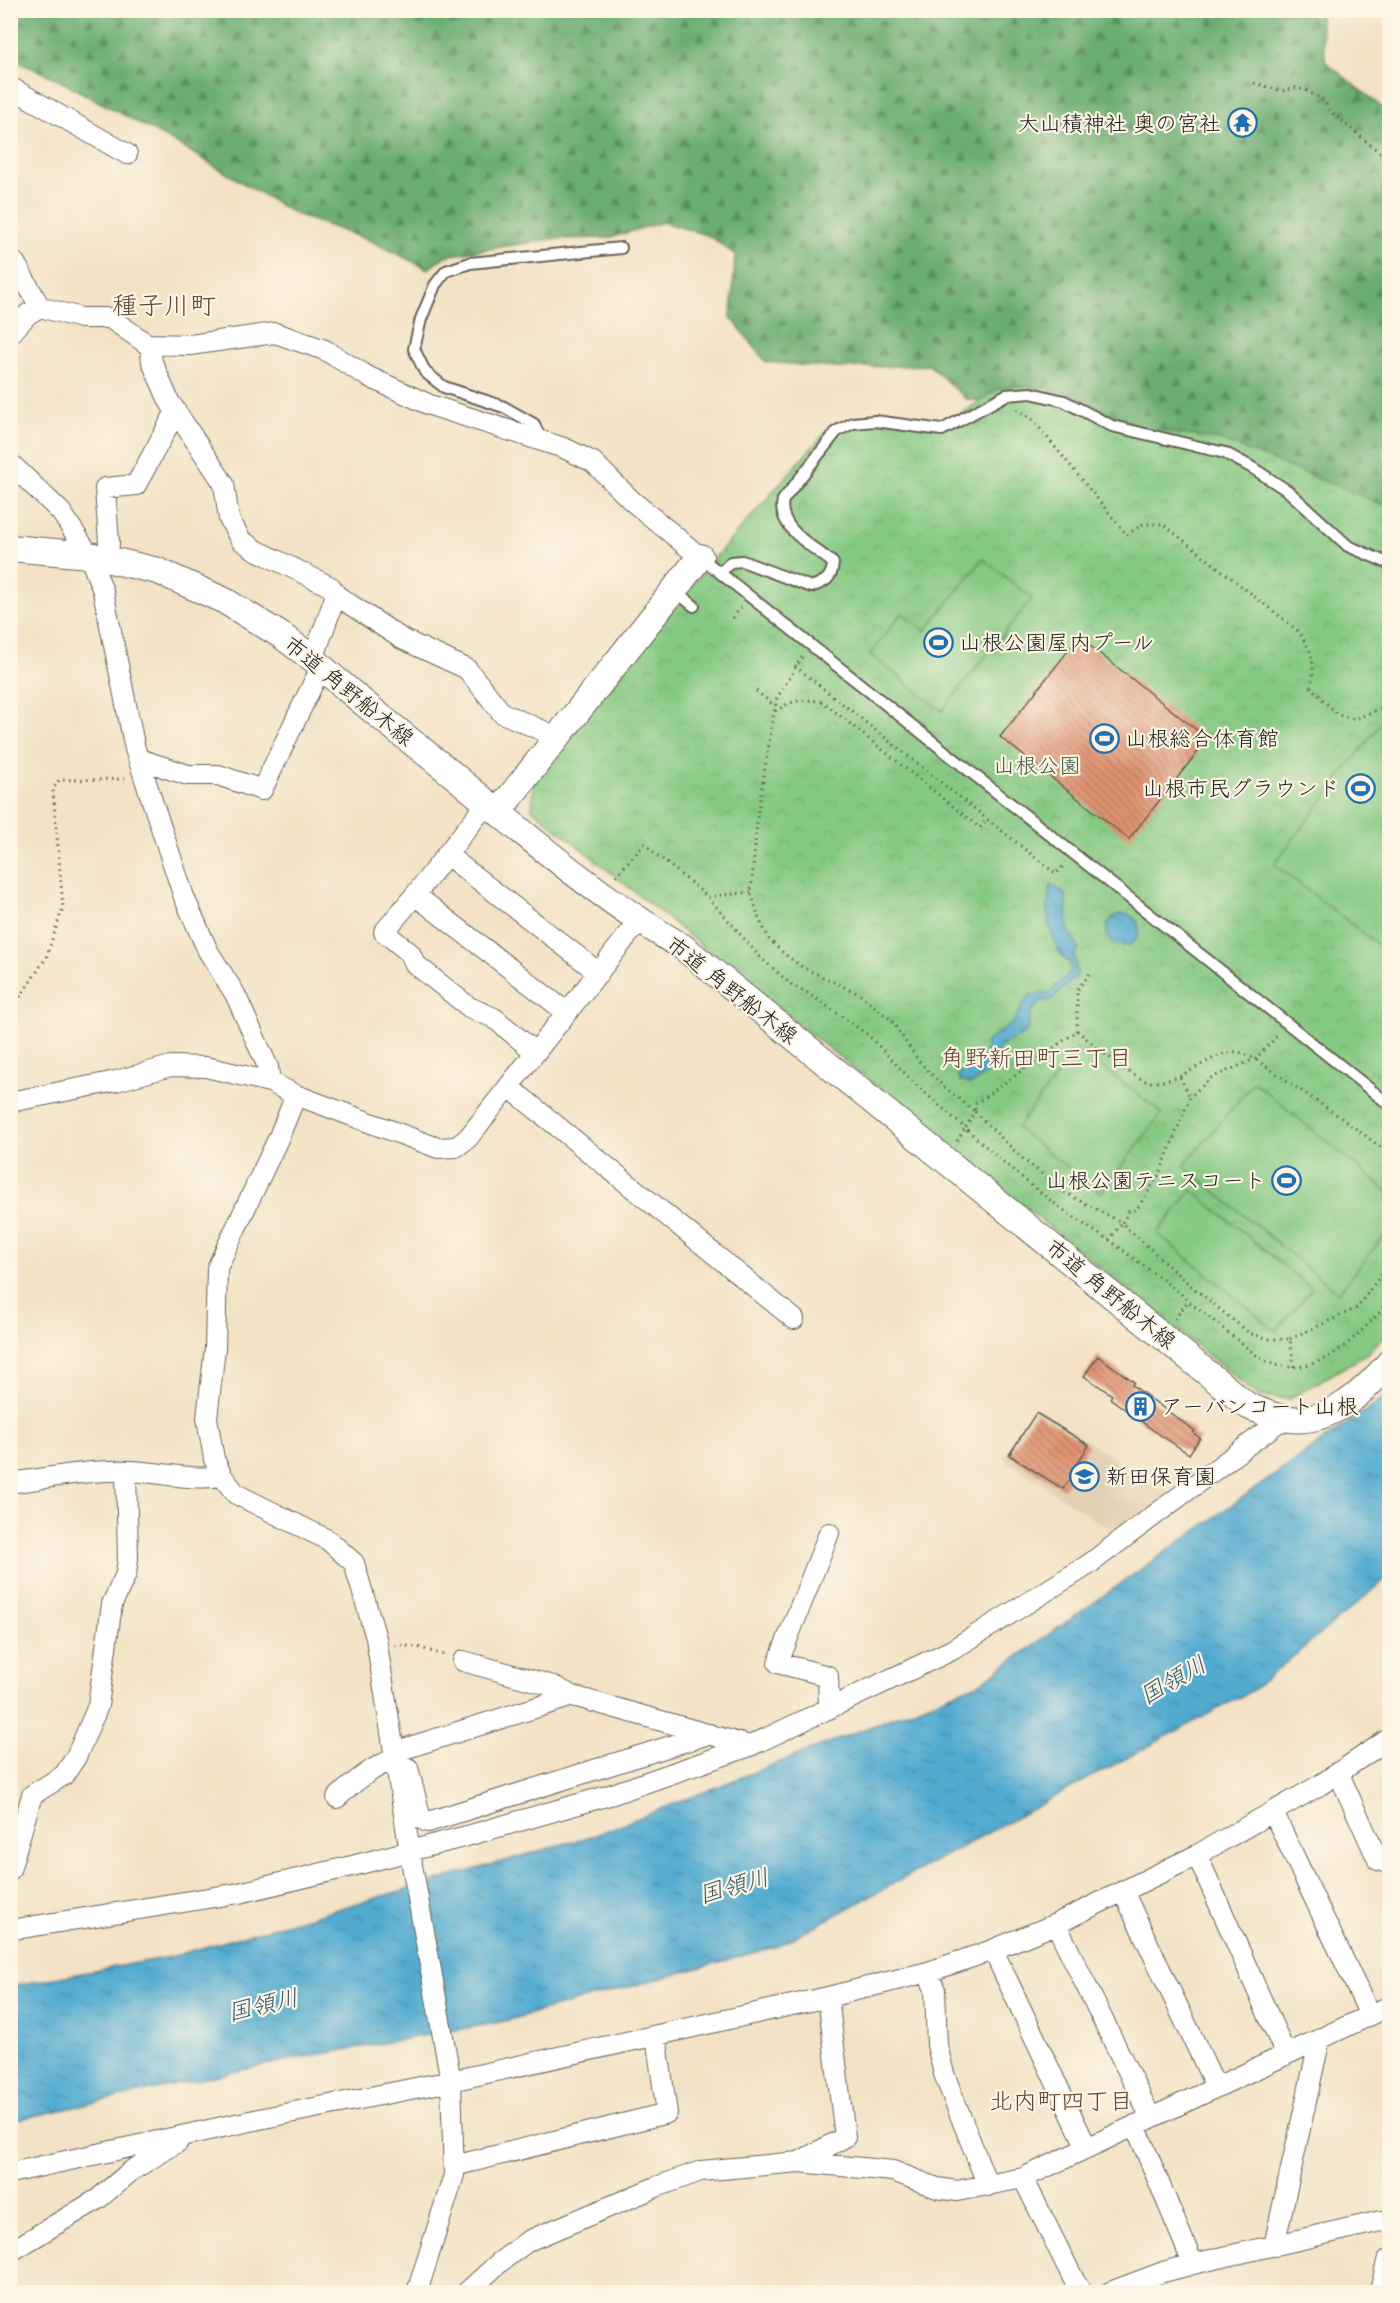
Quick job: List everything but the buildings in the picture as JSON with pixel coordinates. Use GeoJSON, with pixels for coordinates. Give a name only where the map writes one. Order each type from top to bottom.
{"type":"FeatureCollection","features":[{"type":"Feature","properties":{"kind":"street"},"geometry":{"type":"LineString","coordinates":[[10,87],[127,154]]}},
{"type":"Feature","properties":{"kind":"street"},"geometry":{"type":"LineString","coordinates":[[10,259],[15,263],[40,307]]}},
{"type":"Feature","properties":{"kind":"street"},"geometry":{"type":"LineString","coordinates":[[12,332],[28,314],[40,307],[81,318],[110,318],[147,344],[154,345],[190,345],[275,333],[325,350],[367,376],[430,405],[564,448],[593,462],[631,500],[700,557],[557,737],[447,855],[384,932],[410,953],[415,964],[469,1007],[494,1018],[535,1052]]}},
{"type":"Feature","properties":{"kind":"street"},"geometry":{"type":"LineString","coordinates":[[154,345],[151,354],[152,362],[175,413],[224,484],[229,519],[247,545],[331,587],[336,595],[402,639],[467,669],[502,713],[557,737]]}},
{"type":"Feature","properties":{"kind":"street"},"geometry":{"type":"LineString","coordinates":[[99,557],[109,543],[105,488],[136,484],[175,413]]}},
{"type":"Feature","properties":{"kind":"street"},"geometry":{"type":"LineString","coordinates":[[10,463],[61,512],[99,557],[103,591],[122,689],[145,778],[184,897],[208,951],[235,994],[268,1067],[270,1082]]}},
{"type":"Feature","properties":{"kind":"street","name":"市道 角野船木線"},"geometry":{"type":"LineString","coordinates":[[10,548],[99,557],[158,571],[225,601],[282,636],[493,808],[602,893],[639,921],[683,947],[1248,1406],[1284,1418],[1320,1417],[1345,1405],[1389,1362]]}},
{"type":"Feature","properties":{"kind":"street"},"geometry":{"type":"LineString","coordinates":[[139,759],[188,775],[218,775],[262,790],[317,663],[336,595]]}},
{"type":"Feature","properties":{"kind":"street"},"geometry":{"type":"LineString","coordinates":[[447,855],[599,973]]}},
{"type":"Feature","properties":{"kind":"street"},"geometry":{"type":"LineString","coordinates":[[415,895],[566,1012]]}},
{"type":"Feature","properties":{"kind":"street"},"geometry":{"type":"LineString","coordinates":[[10,1102],[116,1081],[171,1066],[206,1067],[270,1082],[296,1095],[438,1148],[456,1146],[468,1138],[639,921]]}},
{"type":"Feature","properties":{"kind":"street"},"geometry":{"type":"LineString","coordinates":[[508,1087],[794,1319]]}},
{"type":"Feature","properties":{"kind":"street"},"geometry":{"type":"LineString","coordinates":[[296,1095],[278,1140],[217,1268],[215,1348],[207,1418],[214,1459],[222,1476],[236,1494],[327,1540],[354,1563],[377,1643],[398,1753],[411,1857],[450,2075],[454,2175],[417,2292]]}},
{"type":"Feature","properties":{"kind":"street"},"geometry":{"type":"LineString","coordinates":[[10,1930],[239,1893],[411,1857],[467,1836],[610,1795],[750,1746],[952,1650],[1088,1565],[1284,1418]]}},
{"type":"Feature","properties":{"kind":"street"},"geometry":{"type":"LineString","coordinates":[[10,1483],[75,1474],[126,1471],[205,1479],[222,1476]]}},
{"type":"Feature","properties":{"kind":"street"},"geometry":{"type":"LineString","coordinates":[[10,1870],[32,1796],[64,1775],[76,1757],[98,1706],[112,1604],[126,1574],[128,1558],[126,1471]]}},
{"type":"Feature","properties":{"kind":"street"},"geometry":{"type":"LineString","coordinates":[[828,1709],[828,1676],[778,1663],[829,1533]]}},
{"type":"Feature","properties":{"kind":"street"},"geometry":{"type":"LineString","coordinates":[[464,1661],[553,1686],[573,1696],[750,1746]]}},
{"type":"Feature","properties":{"kind":"street"},"geometry":{"type":"LineString","coordinates":[[337,1798],[353,1783],[398,1753],[573,1696]]}},
{"type":"Feature","properties":{"kind":"street"},"geometry":{"type":"LineString","coordinates":[[398,1753],[421,1819],[428,1822],[709,1734]]}},
{"type":"Feature","properties":{"kind":"street"},"geometry":{"type":"LineString","coordinates":[[10,2174],[450,2075],[656,2036],[928,1972],[993,1950],[1056,1924],[1197,1855],[1273,1812],[1389,1738]]}},
{"type":"Feature","properties":{"kind":"street"},"geometry":{"type":"LineString","coordinates":[[1338,1772],[1378,1860],[1389,1863]]}},
{"type":"Feature","properties":{"kind":"street"},"geometry":{"type":"LineString","coordinates":[[1273,1812],[1370,2015]]}},
{"type":"Feature","properties":{"kind":"street"},"geometry":{"type":"LineString","coordinates":[[1197,1855],[1286,2055]]}},
{"type":"Feature","properties":{"kind":"street"},"geometry":{"type":"LineString","coordinates":[[1123,1891],[1216,2087]]}},
{"type":"Feature","properties":{"kind":"street"},"geometry":{"type":"LineString","coordinates":[[10,1916],[45,1917],[61,1922]]}},
{"type":"Feature","properties":{"kind":"street"},"geometry":{"type":"LineString","coordinates":[[1056,1924],[1143,2122],[1193,2264]]}},
{"type":"Feature","properties":{"kind":"street"},"geometry":{"type":"LineString","coordinates":[[993,1950],[1087,2148]]}},
{"type":"Feature","properties":{"kind":"street"},"geometry":{"type":"LineString","coordinates":[[928,1972],[934,1990],[937,2045],[944,2074],[988,2186]]}},
{"type":"Feature","properties":{"kind":"street"},"geometry":{"type":"LineString","coordinates":[[799,2162],[845,2137],[828,1997]]}},
{"type":"Feature","properties":{"kind":"street"},"geometry":{"type":"LineString","coordinates":[[467,2292],[500,2262],[528,2241],[656,2187],[701,2171],[799,2162],[893,2171],[937,2188],[957,2191],[1023,2178],[1389,2006]]}},
{"type":"Feature","properties":{"kind":"street"},"geometry":{"type":"LineString","coordinates":[[454,2166],[667,2113],[656,2036]]}},
{"type":"Feature","properties":{"kind":"street"},"geometry":{"type":"LineString","coordinates":[[1274,2246],[1320,2038]]}},
{"type":"Feature","properties":{"kind":"street"},"geometry":{"type":"LineString","coordinates":[[10,2252],[98,2199],[131,2171],[175,2145],[182,2137]]}},
{"type":"Feature","properties":{"kind":"street"},"geometry":{"type":"LineString","coordinates":[[1023,2178],[1075,2282],[1083,2292]]}},
{"type":"Feature","properties":{"kind":"street"},"geometry":{"type":"LineString","coordinates":[[1110,2292],[1163,2272],[1193,2264],[1381,2221],[1389,2222]]}},
{"type":"Feature","properties":{"kind":"street"},"geometry":{"type":"LineString","coordinates":[[1383,2292],[1389,2262]]}},
{"type":"Feature","properties":{"kind":"lane"},"geometry":{"type":"LineString","coordinates":[[541,441],[534,424],[504,407],[444,387],[425,372],[414,349],[435,285],[446,271],[470,263],[621,248]]}},
{"type":"Feature","properties":{"kind":"lane"},"geometry":{"type":"LineString","coordinates":[[720,573],[731,562],[742,561],[811,587],[826,582],[832,572],[833,563],[786,525],[781,510],[783,500],[837,431],[853,423],[875,421],[942,430],[1006,395],[1031,393],[1064,401],[1112,426],[1225,453],[1251,466],[1288,491],[1348,546],[1389,564]]}},
{"type":"Feature","properties":{"kind":"lane"},"geometry":{"type":"LineString","coordinates":[[700,557],[1389,1105]]}},
{"type":"Feature","properties":{"kind":"lane"},"geometry":{"type":"LineString","coordinates":[[674,590],[694,606]]}},
{"type":"Feature","properties":{"kind":"path"},"geometry":{"type":"LineString","coordinates":[[1254,83],[1281,91],[1295,88],[1306,90],[1324,101],[1330,111],[1389,158]]}},
{"type":"Feature","properties":{"kind":"path"},"geometry":{"type":"LineString","coordinates":[[1001,398],[1033,420],[1126,535],[1143,524],[1163,524],[1297,630],[1310,647],[1315,667],[1311,687],[1338,715],[1355,718],[1380,709],[1389,698]]}},
{"type":"Feature","properties":{"kind":"path"},"geometry":{"type":"LineString","coordinates":[[811,646],[795,666],[777,698],[758,811],[751,892],[759,919],[769,939],[802,967],[859,994],[878,1009],[892,1021],[918,1060],[942,1085],[975,1112],[1022,1158],[1064,1192],[1122,1223],[1184,1280],[1250,1333],[1269,1339],[1290,1339],[1357,1308],[1389,1267]]}},
{"type":"Feature","properties":{"kind":"path"},"geometry":{"type":"LineString","coordinates":[[795,666],[1056,874],[1072,854]]}},
{"type":"Feature","properties":{"kind":"path"},"geometry":{"type":"LineString","coordinates":[[756,691],[775,706]]}},
{"type":"Feature","properties":{"kind":"path"},"geometry":{"type":"LineString","coordinates":[[774,712],[800,699],[823,702],[980,828],[987,819]]}},
{"type":"Feature","properties":{"kind":"path"},"geometry":{"type":"LineString","coordinates":[[10,1012],[46,958],[63,907],[53,789],[58,780],[145,778]]}},
{"type":"Feature","properties":{"kind":"path"},"geometry":{"type":"LineString","coordinates":[[602,893],[644,844],[708,897],[760,957],[792,985],[808,993],[868,1035],[915,1084],[1032,1188],[1073,1218],[1109,1240],[1269,1363],[1294,1368],[1306,1367],[1322,1361],[1356,1337],[1389,1301]]}},
{"type":"Feature","properties":{"kind":"path"},"geometry":{"type":"LineString","coordinates":[[708,897],[751,892]]}},
{"type":"Feature","properties":{"kind":"path"},"geometry":{"type":"LineString","coordinates":[[1077,1031],[1077,990],[1091,972]]}},
{"type":"Feature","properties":{"kind":"path"},"geometry":{"type":"LineString","coordinates":[[1109,1240],[1129,1211],[1137,1209],[1160,1173],[1190,1097],[1210,1078],[1255,1059],[1288,1024]]}},
{"type":"Feature","properties":{"kind":"path"},"geometry":{"type":"LineString","coordinates":[[965,1128],[975,1112],[975,1104],[1077,1031]]}},
{"type":"Feature","properties":{"kind":"path"},"geometry":{"type":"LineString","coordinates":[[1077,1031],[1133,1074],[1149,1082],[1179,1077],[1232,1052],[1255,1059],[1340,1117],[1389,1154]]}},
{"type":"Feature","properties":{"kind":"path"},"geometry":{"type":"LineString","coordinates":[[1179,1077],[1190,1097]]}},
{"type":"Feature","properties":{"kind":"path"},"geometry":{"type":"LineString","coordinates":[[1290,1339],[1294,1368]]}},
{"type":"Feature","properties":{"kind":"path"},"geometry":{"type":"LineString","coordinates":[[377,1643],[417,1647],[464,1661]]}},
{"type":"Feature","properties":{"kind":"shaded area","name":"新田保育園"},"geometry":{"type":"Polygon","coordinates":[[[1036,1407],[1167,1494],[1155,1503],[1158,1508],[1117,1534],[1002,1458],[1036,1407]]]}},
{"type":"Feature","properties":{"kind":"green space"},"geometry":{"type":"Polygon","coordinates":[[[11,10],[1319,11],[1326,62],[1389,113],[1389,616],[915,435],[999,403],[966,399],[929,365],[837,368],[766,362],[731,317],[735,255],[710,236],[662,222],[609,238],[551,239],[445,256],[428,269],[371,241],[295,214],[176,143],[51,76],[11,59],[11,10]]]}},
{"type":"Feature","properties":{"kind":"green space","name":"山根公園"},"geometry":{"type":"Polygon","coordinates":[[[1020,386],[1040,387],[1072,395],[1136,427],[1221,440],[1389,507],[1389,1332],[1364,1356],[1289,1399],[1259,1396],[532,809],[533,783],[714,559],[822,436],[852,418],[865,416],[939,425],[952,420],[998,389],[1020,386]]]}},
{"type":"Feature","properties":{"kind":"green space","name":"山根公園屋内プール"},"geometry":{"type":"Polygon","coordinates":[[[983,559],[1032,598],[942,711],[870,654],[902,613],[925,631],[983,559]]]}},
{"type":"Feature","properties":{"kind":"green space","name":"山根市民グラウンド"},"geometry":{"type":"Polygon","coordinates":[[[1389,713],[1389,953],[1274,864],[1389,713]]]}},
{"type":"Feature","properties":{"kind":"green space"},"geometry":{"type":"Polygon","coordinates":[[[1078,1048],[1162,1113],[1101,1193],[1017,1128],[1078,1048]]]}},
{"type":"Feature","properties":{"kind":"green space","name":"山根公園テニスコート"},"geometry":{"type":"Polygon","coordinates":[[[1254,1082],[1389,1193],[1389,1230],[1338,1293],[1184,1166],[1254,1082]]]}},
{"type":"Feature","properties":{"kind":"green space"},"geometry":{"type":"Polygon","coordinates":[[[1192,1190],[1312,1289],[1276,1331],[1157,1233],[1192,1190]]]}},
{"type":"Feature","properties":{"kind":"water"},"geometry":{"type":"Polygon","coordinates":[[[1051,884],[1066,895],[1068,929],[1079,950],[1074,954],[1077,975],[1051,1000],[1042,1001],[1032,1010],[1026,1033],[999,1048],[994,1068],[972,1084],[960,1081],[958,1075],[979,1067],[985,1062],[986,1042],[1013,1023],[1025,1001],[1031,995],[1049,993],[1071,971],[1071,963],[1062,955],[1054,941],[1048,918],[1051,884]]]}},
{"type":"Feature","properties":{"kind":"water"},"geometry":{"type":"Polygon","coordinates":[[[1123,914],[1135,918],[1139,930],[1135,942],[1123,946],[1111,942],[1107,930],[1111,918],[1123,914]]]}},
{"type":"Feature","properties":{"kind":"water","name":"国領川"},"geometry":{"type":"Polygon","coordinates":[[[1389,1394],[1389,1577],[1253,1690],[778,1946],[501,2022],[288,2060],[11,2121],[11,1986],[170,1957],[595,1835],[980,1683],[1389,1394]]]}},
{"type":"Feature","properties":{"kind":"place","name":"大山積神社 奥の宮社"},"geometry":{"type":"Point","coordinates":[1242,123]}},
{"type":"Feature","properties":{"kind":"place","name":"山根公園屋内プール"},"geometry":{"type":"Point","coordinates":[938,642]}},
{"type":"Feature","properties":{"kind":"place","name":"山根総合体育館"},"geometry":{"type":"Point","coordinates":[1104,738]}},
{"type":"Feature","properties":{"kind":"place","name":"山根市民グラウンド"},"geometry":{"type":"Point","coordinates":[1361,788]}},
{"type":"Feature","properties":{"kind":"place","name":"山根公園テニスコート"},"geometry":{"type":"Point","coordinates":[1287,1180]}},
{"type":"Feature","properties":{"kind":"place","name":"アーバンコート山根"},"geometry":{"type":"Point","coordinates":[1140,1406]}},
{"type":"Feature","properties":{"kind":"place","name":"新田保育園"},"geometry":{"type":"Point","coordinates":[1085,1476]}},
{"type":"Feature","properties":{"kind":"district","name":"種子川町"},"geometry":{"type":"Point","coordinates":[164,305]}},
{"type":"Feature","properties":{"kind":"district","name":"角野新田町三丁目"},"geometry":{"type":"Point","coordinates":[1036,1058]}},
{"type":"Feature","properties":{"kind":"district","name":"北内町四丁目"},"geometry":{"type":"Point","coordinates":[1061,2101]}}]}
